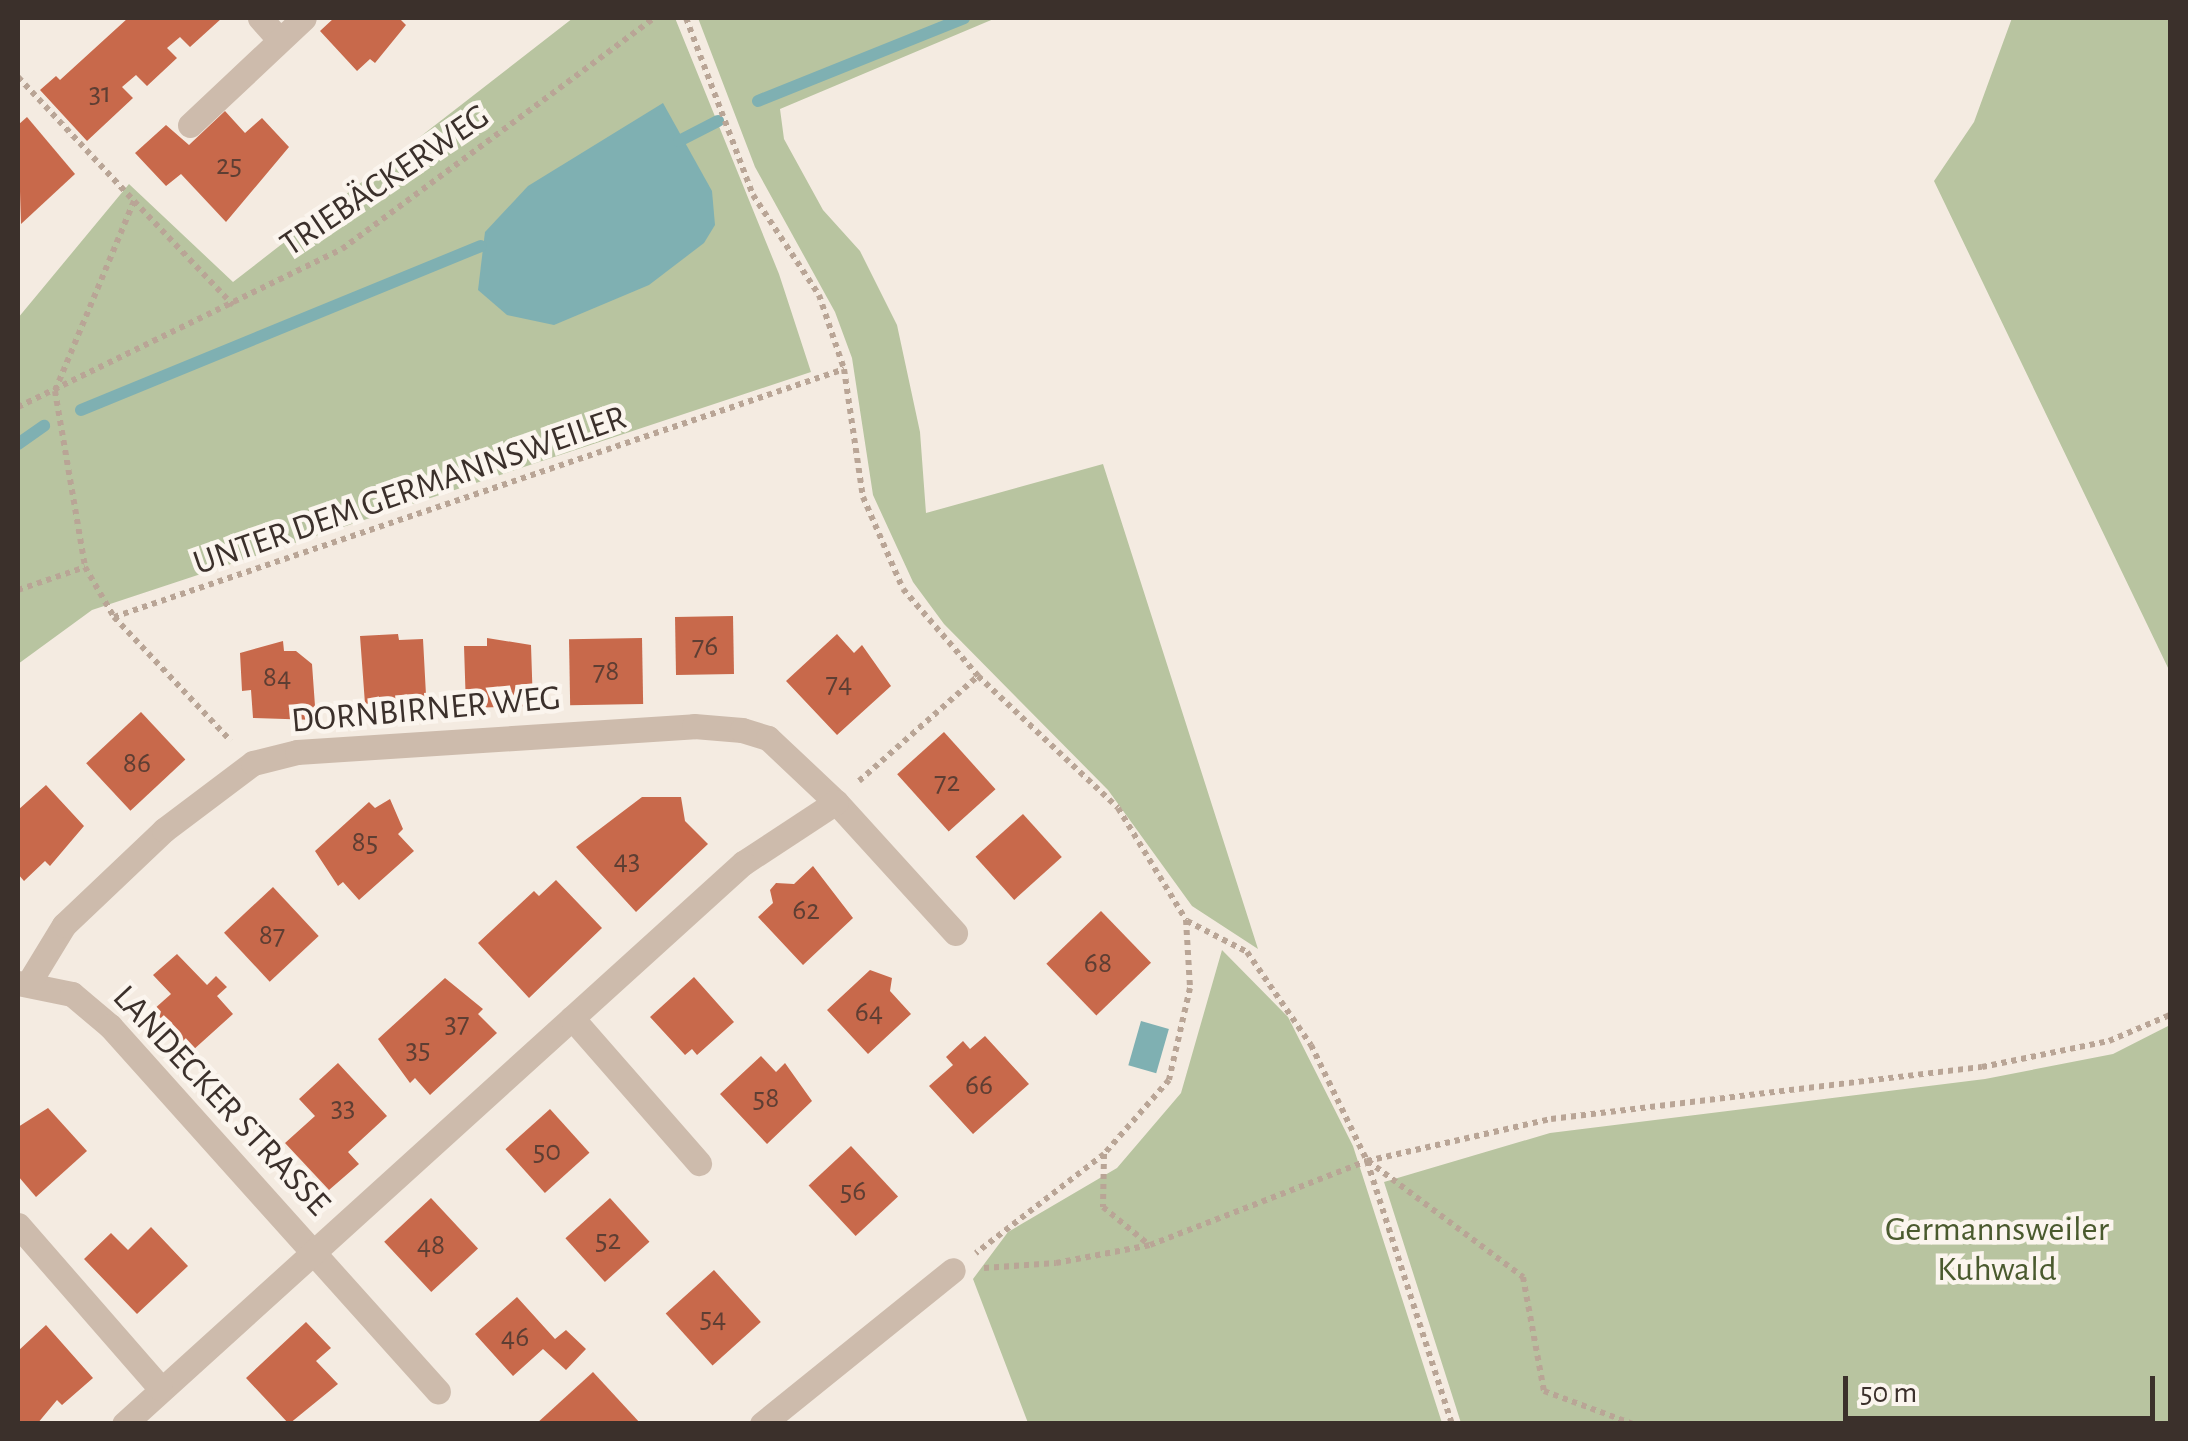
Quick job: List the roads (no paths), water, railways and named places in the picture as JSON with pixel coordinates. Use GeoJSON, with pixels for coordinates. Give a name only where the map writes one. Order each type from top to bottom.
{"type":"FeatureCollection","features":[{"type":"Feature","properties":{"kind":"street"},"geometry":{"type":"LineString","coordinates":[[260,18],[280,39]]}},
{"type":"Feature","properties":{"kind":"street"},"geometry":{"type":"LineString","coordinates":[[190,126],[304,18]]}},
{"type":"Feature","properties":{"kind":"street","name":"DORNBIRNER WEG"},"geometry":{"type":"LineString","coordinates":[[23,983],[64,925],[164,830],[253,763],[349,746],[694,726],[768,738],[836,802],[955,933]]}},
{"type":"Feature","properties":{"kind":"street"},"geometry":{"type":"LineString","coordinates":[[124,1424],[742,863],[836,802]]}},
{"type":"Feature","properties":{"kind":"street","name":"LANDECKER STRASSE"},"geometry":{"type":"LineString","coordinates":[[23,983],[72,994],[110,1026],[314,1254]]}},
{"type":"Feature","properties":{"kind":"street"},"geometry":{"type":"LineString","coordinates":[[572,1018],[699,1163]]}},
{"type":"Feature","properties":{"kind":"street"},"geometry":{"type":"LineString","coordinates":[[18,1225],[160,1388]]}},
{"type":"Feature","properties":{"kind":"street"},"geometry":{"type":"LineString","coordinates":[[314,1254],[438,1392]]}},
{"type":"Feature","properties":{"kind":"street"},"geometry":{"type":"LineString","coordinates":[[762,1424],[953,1270]]}},
{"type":"Feature","properties":{"kind":"water"},"geometry":{"type":"Polygon","coordinates":[[[663,103],[712,191],[715,225],[704,243],[649,285],[554,325],[507,315],[478,290],[485,232],[528,186],[663,103]]]}},
{"type":"Feature","properties":{"kind":"water"},"geometry":{"type":"Polygon","coordinates":[[[1141,1021],[1169,1029],[1156,1073],[1128,1065],[1141,1021]]]}},
{"type":"Feature","properties":{"kind":"waterway"},"geometry":{"type":"LineString","coordinates":[[758,101],[964,18]]}},
{"type":"Feature","properties":{"kind":"waterway"},"geometry":{"type":"LineString","coordinates":[[679,141],[718,121]]}},
{"type":"Feature","properties":{"kind":"waterway"},"geometry":{"type":"LineString","coordinates":[[81,410],[481,246]]}},
{"type":"Feature","properties":{"kind":"waterway"},"geometry":{"type":"LineString","coordinates":[[18,444],[44,426]]}},
{"type":"Feature","properties":{"kind":"park label","name":"Germannsweiler Kuhwald"},"geometry":{"type":"Point","coordinates":[1997,1250]}}]}
